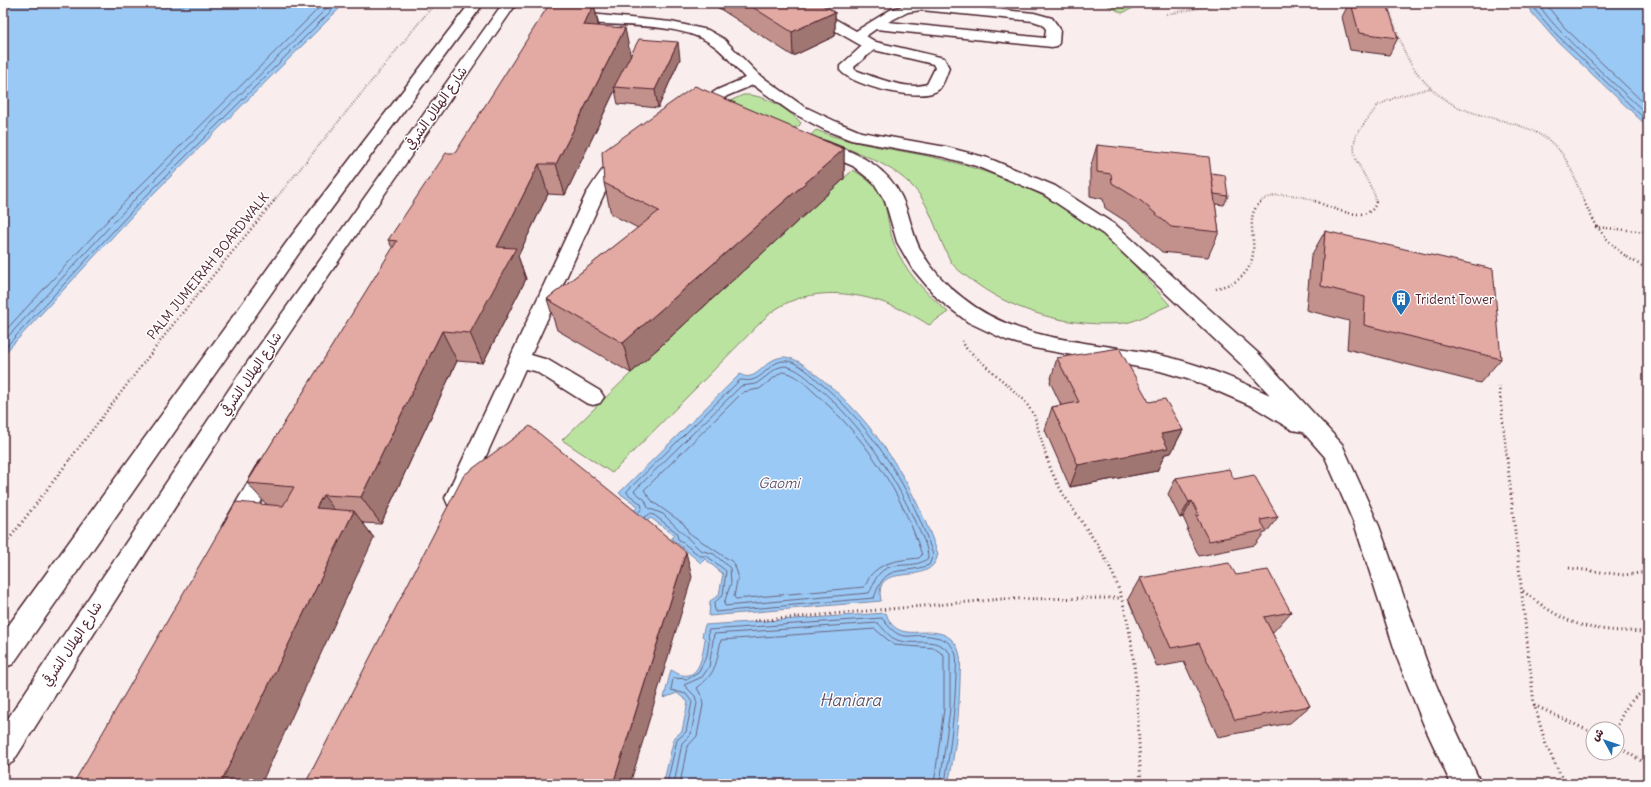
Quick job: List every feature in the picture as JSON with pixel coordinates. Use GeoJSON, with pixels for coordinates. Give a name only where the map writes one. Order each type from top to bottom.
{"type":"FeatureCollection","features":[{"type":"Feature","properties":{"kind":"main road"},"geometry":{"type":"LineString","coordinates":[[3,655],[304,233],[477,3]]}},
{"type":"Feature","properties":{"kind":"main road","name":"شارع الهلال الشرقي"},"geometry":{"type":"LineString","coordinates":[[3,752],[69,648],[236,397],[337,248],[510,3]]}},
{"type":"Feature","properties":{"kind":"main road"},"geometry":{"type":"LineString","coordinates":[[755,79],[780,98],[805,129],[880,178],[890,191],[898,206],[907,243],[920,266],[938,287],[974,316],[991,325],[1023,338],[1060,347],[1173,366],[1208,377],[1277,408],[1309,430],[1334,451]]}},
{"type":"Feature","properties":{"kind":"main road"},"geometry":{"type":"LineString","coordinates":[[713,99],[734,108]]}},
{"type":"Feature","properties":{"kind":"main road"},"geometry":{"type":"LineString","coordinates":[[805,129],[857,136],[946,152],[982,162],[1049,190],[1110,230],[1250,359],[1334,451],[1367,526],[1412,660],[1433,713],[1466,784]]}},
{"type":"Feature","properties":{"kind":"lane"},"geometry":{"type":"LineString","coordinates":[[797,3],[871,45],[939,61],[942,68],[934,85],[928,90],[916,91],[850,73],[847,70],[847,66],[871,45]]}},
{"type":"Feature","properties":{"kind":"lane"},"geometry":{"type":"LineString","coordinates":[[856,37],[895,11],[910,6],[1034,17],[1047,21],[1053,29],[1052,44],[875,25]]}},
{"type":"Feature","properties":{"kind":"lane"},"geometry":{"type":"LineString","coordinates":[[556,12],[693,30],[719,42],[755,79],[732,88],[713,99],[682,121]]}},
{"type":"Feature","properties":{"kind":"lane"},"geometry":{"type":"LineString","coordinates":[[447,518],[601,183],[619,164],[637,151]]}},
{"type":"Feature","properties":{"kind":"lane"},"geometry":{"type":"LineString","coordinates":[[519,360],[541,365],[593,397]]}},
{"type":"Feature","properties":{"kind":"lane"},"geometry":{"type":"LineString","coordinates":[[225,542],[279,450]]}},
{"type":"Feature","properties":{"kind":"path","name":"PALM JUMEIRAH BOARDWALK"},"geometry":{"type":"LineString","coordinates":[[3,547],[175,322],[435,3]]}},
{"type":"Feature","properties":{"kind":"path"},"geometry":{"type":"LineString","coordinates":[[1166,14],[1182,10],[1207,7],[1214,3]]}},
{"type":"Feature","properties":{"kind":"path"},"geometry":{"type":"LineString","coordinates":[[1387,3],[1412,66],[1431,88],[1444,98],[1464,108],[1515,123],[1529,129],[1551,143],[1564,158],[1595,227],[1603,238],[1616,249],[1648,269]]}},
{"type":"Feature","properties":{"kind":"path"},"geometry":{"type":"LineString","coordinates":[[1184,298],[1229,286],[1240,280],[1248,272],[1253,264],[1255,255],[1251,211],[1255,204],[1262,199],[1271,196],[1294,195],[1309,198],[1332,208],[1351,213],[1369,211],[1375,206],[1377,200],[1355,158],[1354,140],[1358,129],[1369,112],[1381,103],[1431,88]]}},
{"type":"Feature","properties":{"kind":"path"},"geometry":{"type":"LineString","coordinates":[[1595,227],[1648,232]]}},
{"type":"Feature","properties":{"kind":"path"},"geometry":{"type":"LineString","coordinates":[[974,316],[962,326],[960,333],[966,348],[1024,400],[1034,415],[1051,472],[1063,495],[1104,556],[1122,598],[1132,647],[1141,784]]}},
{"type":"Feature","properties":{"kind":"path"},"geometry":{"type":"LineString","coordinates":[[1500,386],[1534,704],[1546,745],[1565,784]]}},
{"type":"Feature","properties":{"kind":"path"},"geometry":{"type":"LineString","coordinates":[[1569,568],[1624,575],[1648,572]]}},
{"type":"Feature","properties":{"kind":"path"},"geometry":{"type":"LineString","coordinates":[[1523,592],[1546,609],[1565,620],[1582,626],[1598,630],[1648,632]]}},
{"type":"Feature","properties":{"kind":"path"},"geometry":{"type":"LineString","coordinates":[[754,621],[1002,599],[1122,598]]}},
{"type":"Feature","properties":{"kind":"path"},"geometry":{"type":"LineString","coordinates":[[1620,721],[1625,708],[1643,691],[1648,690]]}},
{"type":"Feature","properties":{"kind":"path"},"geometry":{"type":"LineString","coordinates":[[1534,704],[1585,729]]}},
{"type":"Feature","properties":{"kind":"path"},"geometry":{"type":"LineString","coordinates":[[1625,751],[1648,765]]}},
{"type":"Feature","properties":{"kind":"green space"},"geometry":{"type":"Polygon","coordinates":[[[1103,3],[1145,3],[1122,13],[1103,3]]]}},
{"type":"Feature","properties":{"kind":"green space"},"geometry":{"type":"Polygon","coordinates":[[[743,95],[751,95],[767,99],[782,107],[801,123],[799,126],[793,128],[730,101],[743,95]]]}},
{"type":"Feature","properties":{"kind":"green space"},"geometry":{"type":"Polygon","coordinates":[[[816,130],[848,140],[929,156],[964,165],[1003,178],[1040,194],[1075,214],[1102,233],[1123,252],[1170,305],[1130,322],[1105,324],[1085,323],[1046,316],[1008,302],[990,293],[953,265],[921,196],[905,179],[893,170],[866,156],[811,135],[816,130]]]}},
{"type":"Feature","properties":{"kind":"green space"},"geometry":{"type":"Polygon","coordinates":[[[853,170],[877,189],[882,198],[886,208],[893,241],[899,255],[909,271],[927,293],[948,312],[929,325],[911,314],[891,305],[849,294],[806,296],[786,303],[768,315],[612,473],[562,440],[631,373],[853,170]]]}},
{"type":"Feature","properties":{"kind":"water"},"geometry":{"type":"Polygon","coordinates":[[[3,3],[345,3],[143,204],[3,355],[3,3]]]}},
{"type":"Feature","properties":{"kind":"water"},"geometry":{"type":"Polygon","coordinates":[[[1529,3],[1648,3],[1648,127],[1553,37],[1532,13],[1529,3]]]}},
{"type":"Feature","properties":{"kind":"water","name":"Gaomi"},"geometry":{"type":"Polygon","coordinates":[[[785,357],[799,362],[819,377],[858,414],[875,435],[905,480],[938,554],[933,565],[925,571],[885,580],[881,588],[881,601],[709,616],[710,601],[719,595],[723,574],[705,559],[701,563],[671,538],[674,535],[651,518],[638,527],[628,518],[638,506],[619,493],[740,374],[745,376],[754,375],[769,362],[785,357]]]}},
{"type":"Feature","properties":{"kind":"water","name":"Haniara"},"geometry":{"type":"Polygon","coordinates":[[[886,613],[891,623],[898,629],[906,632],[934,632],[943,634],[951,639],[958,649],[960,657],[960,693],[955,745],[948,784],[666,784],[664,781],[674,738],[682,731],[688,702],[677,693],[664,698],[671,670],[681,675],[688,675],[697,669],[702,657],[705,639],[702,636],[705,625],[886,613]]]}},
{"type":"Feature","properties":{"kind":"building"},"geometry":{"type":"Polygon","coordinates":[[[550,3],[594,5],[583,25],[625,28],[556,164],[539,164],[497,247],[516,248],[470,333],[442,331],[361,497],[323,495],[316,508],[354,511],[220,784],[73,784],[236,502],[283,506],[294,487],[247,483],[397,241],[388,240],[446,153],[455,153],[550,3]]]}},
{"type":"Feature","properties":{"kind":"building"},"geometry":{"type":"Polygon","coordinates":[[[746,3],[819,3],[835,12],[792,32],[746,3]]]}},
{"type":"Feature","properties":{"kind":"building"},"geometry":{"type":"Polygon","coordinates":[[[1351,3],[1387,4],[1398,38],[1359,33],[1351,3]]]}},
{"type":"Feature","properties":{"kind":"building"},"geometry":{"type":"Polygon","coordinates":[[[639,39],[678,42],[655,90],[614,87],[639,39]]]}},
{"type":"Feature","properties":{"kind":"building"},"geometry":{"type":"Polygon","coordinates":[[[695,86],[844,149],[623,343],[547,299],[659,211],[604,183],[602,152],[695,86]]]}},
{"type":"Feature","properties":{"kind":"building"},"geometry":{"type":"Polygon","coordinates":[[[1097,145],[1209,157],[1219,232],[1171,227],[1141,201],[1112,183],[1111,174],[1097,172],[1097,145]]]}},
{"type":"Feature","properties":{"kind":"building"},"geometry":{"type":"Polygon","coordinates":[[[1211,173],[1225,175],[1228,196],[1214,194],[1211,173]]]}},
{"type":"Feature","properties":{"kind":"building"},"geometry":{"type":"Polygon","coordinates":[[[1325,231],[1493,269],[1501,359],[1364,325],[1365,297],[1321,286],[1325,231]]]}},
{"type":"Feature","properties":{"kind":"building"},"geometry":{"type":"Polygon","coordinates":[[[1119,348],[1149,402],[1165,399],[1183,430],[1161,434],[1168,448],[1078,465],[1052,407],[1079,402],[1057,358],[1119,348]]]}},
{"type":"Feature","properties":{"kind":"building"},"geometry":{"type":"Polygon","coordinates":[[[530,426],[686,552],[613,784],[305,784],[464,475],[530,426]]]}},
{"type":"Feature","properties":{"kind":"building"},"geometry":{"type":"Polygon","coordinates":[[[1229,469],[1234,479],[1254,475],[1278,517],[1260,520],[1266,530],[1209,541],[1196,516],[1199,515],[1192,501],[1189,502],[1176,478],[1229,469]]]}},
{"type":"Feature","properties":{"kind":"building"},"geometry":{"type":"Polygon","coordinates":[[[1229,563],[1236,575],[1268,570],[1291,612],[1264,617],[1310,706],[1235,720],[1199,643],[1171,648],[1140,578],[1229,563]]]}},
{"type":"Feature","properties":{"kind":"place","name":"Trident Tower"},"geometry":{"type":"Point","coordinates":[1401,316]}}]}
